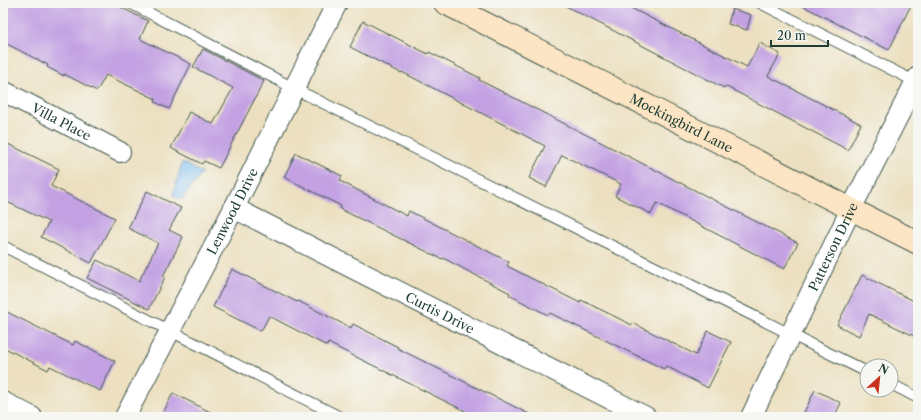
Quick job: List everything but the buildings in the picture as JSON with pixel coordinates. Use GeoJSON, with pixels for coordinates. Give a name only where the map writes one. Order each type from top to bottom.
{"type":"FeatureCollection","features":[{"type":"Feature","properties":{"kind":"main road","name":"Mockingbird Lane"},"geometry":{"type":"LineString","coordinates":[[445,3],[918,243]]}},
{"type":"Feature","properties":{"kind":"street","name":"Lenwood Drive"},"geometry":{"type":"LineString","coordinates":[[125,417],[234,208],[337,3]]}},
{"type":"Feature","properties":{"kind":"street","name":"Patterson Drive"},"geometry":{"type":"LineString","coordinates":[[750,417],[851,209],[917,80]]}},
{"type":"Feature","properties":{"kind":"street","name":"Villa Place"},"geometry":{"type":"LineString","coordinates":[[3,91],[120,152]]}},
{"type":"Feature","properties":{"kind":"street","name":"Curtis Drive"},"geometry":{"type":"LineString","coordinates":[[234,208],[646,417]]}},
{"type":"Feature","properties":{"kind":"street"},"geometry":{"type":"LineString","coordinates":[[3,402],[32,417]]}},
{"type":"Feature","properties":{"kind":"lane"},"geometry":{"type":"LineString","coordinates":[[130,3],[294,88],[859,368]]}},
{"type":"Feature","properties":{"kind":"lane"},"geometry":{"type":"LineString","coordinates":[[760,3],[917,80]]}},
{"type":"Feature","properties":{"kind":"lane"},"geometry":{"type":"LineString","coordinates":[[3,246],[340,417]]}},
{"type":"Feature","properties":{"kind":"lane"},"geometry":{"type":"LineString","coordinates":[[899,388],[918,398]]}},
{"type":"Feature","properties":{"kind":"water"},"geometry":{"type":"Polygon","coordinates":[[[182,162],[202,173],[181,200],[173,195],[182,162]]]}}]}
